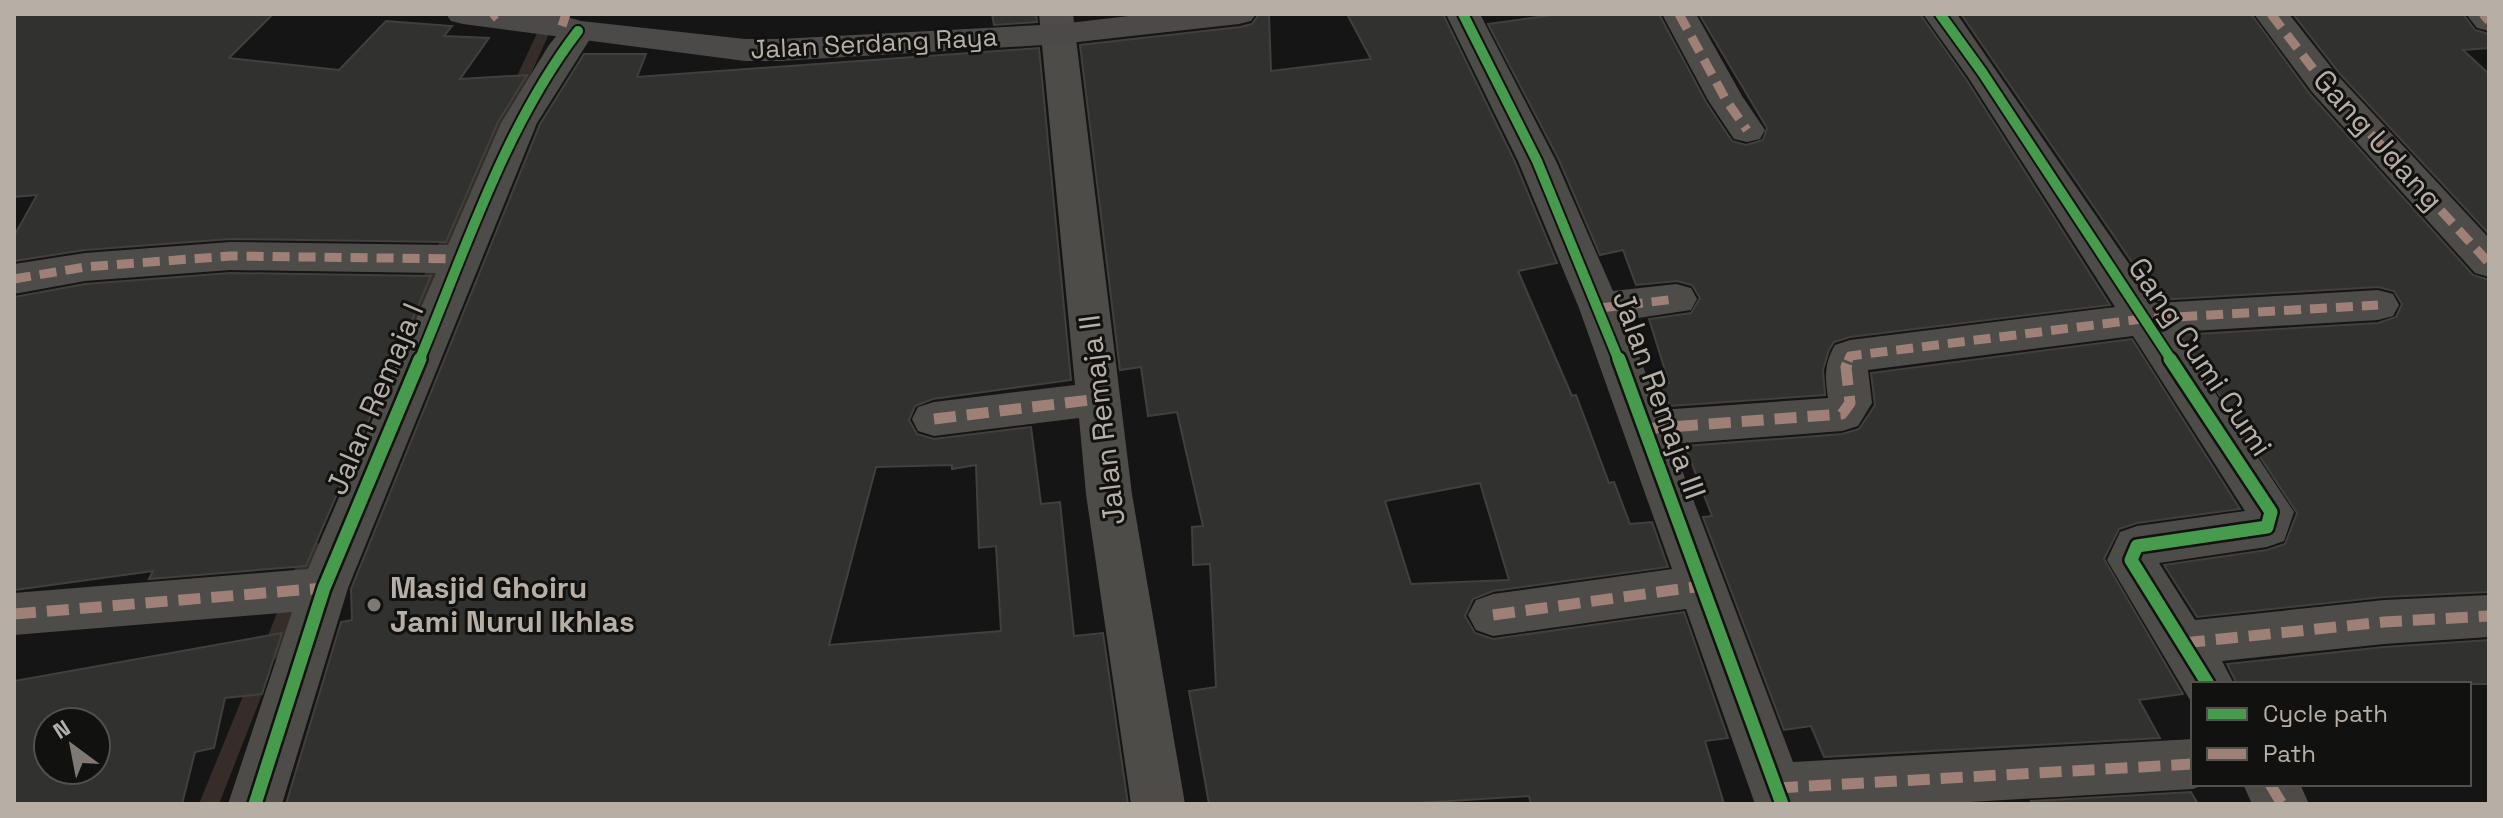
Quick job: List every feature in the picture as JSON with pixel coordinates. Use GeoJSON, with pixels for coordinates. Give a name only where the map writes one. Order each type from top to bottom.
{"type":"FeatureCollection","features":[{"type":"Feature","properties":{"kind":"street","name":"Jalan Serdang Raya"},"geometry":{"type":"LineString","coordinates":[[529,20],[745,50],[780,50],[1058,24],[1239,14]]}},
{"type":"Feature","properties":{"kind":"street","name":"Jalan Remaja III"},"geometry":{"type":"LineString","coordinates":[[1463,14],[1537,161],[1600,308],[1779,796]]}},
{"type":"Feature","properties":{"kind":"street"},"geometry":{"type":"LineString","coordinates":[[1679,14],[1726,100],[1747,130]]}},
{"type":"Feature","properties":{"kind":"street","name":"Gang Cumi Cumi"},"geometry":{"type":"LineString","coordinates":[[1940,14],[1982,72],[2271,512],[2267,527],[2137,546],[2131,560],[2195,664]]}},
{"type":"Feature","properties":{"kind":"street","name":"Gang Udang"},"geometry":{"type":"LineString","coordinates":[[2271,14],[2325,84],[2489,263]]}},
{"type":"Feature","properties":{"kind":"street"},"geometry":{"type":"LineString","coordinates":[[2483,14],[2489,21]]}},
{"type":"Feature","properties":{"kind":"street","name":"Jalan Remaja I"},"geometry":{"type":"LineString","coordinates":[[255,804],[303,590],[440,258],[561,53],[529,20]]}},
{"type":"Feature","properties":{"kind":"street","name":"Jalan Remaja II"},"geometry":{"type":"LineString","coordinates":[[1058,24],[1109,494],[1158,804]]}},
{"type":"Feature","properties":{"kind":"street"},"geometry":{"type":"LineString","coordinates":[[14,279],[85,267],[230,256],[440,258]]}},
{"type":"Feature","properties":{"kind":"street"},"geometry":{"type":"LineString","coordinates":[[1600,308],[1676,299]]}},
{"type":"Feature","properties":{"kind":"street"},"geometry":{"type":"LineString","coordinates":[[1643,429],[1842,414],[1850,403],[1846,367],[1850,356],[2142,319],[2378,305]]}},
{"type":"Feature","properties":{"kind":"street"},"geometry":{"type":"LineString","coordinates":[[934,419],[1098,399]]}},
{"type":"Feature","properties":{"kind":"street"},"geometry":{"type":"LineString","coordinates":[[1493,615],[1702,586]]}},
{"type":"Feature","properties":{"kind":"street"},"geometry":{"type":"LineString","coordinates":[[14,614],[303,590]]}},
{"type":"Feature","properties":{"kind":"street"},"geometry":{"type":"LineString","coordinates":[[2195,664],[2384,622],[2489,616]]}},
{"type":"Feature","properties":{"kind":"street"},"geometry":{"type":"LineString","coordinates":[[1779,796],[2191,764]]}},
{"type":"Feature","properties":{"kind":"street"},"geometry":{"type":"LineString","coordinates":[[2271,786],[2282,804]]}},
{"type":"Feature","properties":{"kind":"building"},"geometry":{"type":"Polygon","coordinates":[[[14,14],[273,14],[229,58],[339,70],[386,21],[452,26],[444,36],[489,38],[460,79],[527,75],[498,122],[446,242],[230,239],[85,250],[14,261],[14,236],[37,195],[14,197],[14,14]]]}},
{"type":"Feature","properties":{"kind":"building"},"geometry":{"type":"Polygon","coordinates":[[[992,14],[1036,14],[1037,22],[994,25],[992,14]]]}},
{"type":"Feature","properties":{"kind":"building"},"geometry":{"type":"Polygon","coordinates":[[[1259,14],[1269,14],[1271,71],[1371,59],[1347,14],[1443,14],[1515,162],[1557,263],[1518,271],[1572,396],[1576,395],[1609,483],[1614,482],[1630,524],[1652,522],[1668,567],[1493,591],[1473,599],[1465,616],[1475,633],[1493,639],[1684,612],[1728,738],[1705,741],[1724,804],[1531,804],[1529,796],[1401,804],[1209,804],[1189,691],[1216,687],[1210,564],[1193,565],[1192,527],[1203,526],[1177,412],[1148,416],[1141,367],[1120,370],[1080,45],[1252,24],[1259,14]],[[1480,483],[1385,501],[1411,584],[1509,580],[1480,483]]]}},
{"type":"Feature","properties":{"kind":"building"},"geometry":{"type":"Polygon","coordinates":[[[1559,14],[1659,14],[1706,102],[1732,141],[1746,145],[1763,140],[1767,128],[1699,14],[1920,14],[1966,79],[2110,305],[1850,337],[1834,342],[1829,350],[1823,370],[1825,395],[1670,406],[1661,383],[1669,383],[1649,319],[1691,313],[1700,298],[1692,285],[1677,281],[1636,285],[1623,250],[1600,255],[1559,160],[1488,24],[1559,14]]]}},
{"type":"Feature","properties":{"kind":"building"},"geometry":{"type":"Polygon","coordinates":[[[1961,14],[2251,14],[2310,94],[2473,275],[2489,280],[2489,592],[2384,597],[2197,617],[2164,565],[2267,550],[2285,544],[2297,513],[2180,335],[2378,323],[2396,317],[2402,304],[2394,291],[2378,287],[2158,300],[1961,14]]]}},
{"type":"Feature","properties":{"kind":"building"},"geometry":{"type":"Polygon","coordinates":[[[2293,14],[2463,14],[2475,30],[2489,34],[2489,48],[2463,50],[2489,74],[2489,234],[2340,74],[2293,14]]]}},
{"type":"Feature","properties":{"kind":"building"},"geometry":{"type":"Polygon","coordinates":[[[1039,48],[1071,380],[933,399],[915,406],[909,420],[917,434],[934,439],[1031,427],[1041,504],[1060,502],[1074,636],[1103,633],[1128,804],[286,804],[341,622],[352,620],[351,589],[540,124],[584,54],[646,54],[637,77],[1039,48]],[[952,465],[876,467],[829,645],[1001,631],[996,546],[979,548],[976,465],[952,469],[952,465]]]}},
{"type":"Feature","properties":{"kind":"building"},"geometry":{"type":"Polygon","coordinates":[[[230,273],[431,276],[306,566],[149,579],[153,571],[14,590],[14,297],[85,284],[230,273]]]}},
{"type":"Feature","properties":{"kind":"building"},"geometry":{"type":"Polygon","coordinates":[[[2132,339],[2240,509],[2137,523],[2119,529],[2104,559],[2183,694],[2139,700],[2160,738],[1824,757],[1811,726],[1784,730],[1703,517],[1712,516],[1685,446],[1842,434],[1859,429],[1875,405],[1871,373],[2132,339]]]}},
{"type":"Feature","properties":{"kind":"building"},"geometry":{"type":"Polygon","coordinates":[[[282,633],[262,694],[225,698],[214,748],[195,752],[182,804],[14,804],[14,681],[282,633]]]}},
{"type":"Feature","properties":{"kind":"building"},"geometry":{"type":"Polygon","coordinates":[[[2489,640],[2489,684],[2236,682],[2227,664],[2384,647],[2489,640]]]}},
{"type":"Feature","properties":{"kind":"building"},"geometry":{"type":"Polygon","coordinates":[[[2191,792],[2198,804],[2032,804],[2031,801],[2191,792]]]}},
{"type":"Feature","properties":{"kind":"waterway"},"geometry":{"type":"LineString","coordinates":[[412,318],[552,14]]}},
{"type":"Feature","properties":{"kind":"waterway"},"geometry":{"type":"LineString","coordinates":[[270,653],[312,548]]}},
{"type":"Feature","properties":{"kind":"waterway"},"geometry":{"type":"LineString","coordinates":[[209,804],[261,674]]}},
{"type":"Feature","properties":{"kind":"marked path"},"geometry":{"type":"LineString","coordinates":[[491,18],[496,14]]}},
{"type":"Feature","properties":{"kind":"marked path"},"geometry":{"type":"LineString","coordinates":[[562,26],[566,14]]}},
{"type":"Feature","properties":{"kind":"marked path"},"geometry":{"type":"LineString","coordinates":[[1679,14],[1726,100],[1747,130]]}},
{"type":"Feature","properties":{"kind":"marked path"},"geometry":{"type":"LineString","coordinates":[[2271,14],[2325,84],[2489,263]]}},
{"type":"Feature","properties":{"kind":"marked path"},"geometry":{"type":"LineString","coordinates":[[2483,14],[2489,21]]}},
{"type":"Feature","properties":{"kind":"marked path"},"geometry":{"type":"LineString","coordinates":[[14,279],[85,267],[230,256],[462,259]]}},
{"type":"Feature","properties":{"kind":"marked path"},"geometry":{"type":"LineString","coordinates":[[1600,308],[1676,299]]}},
{"type":"Feature","properties":{"kind":"marked path"},"geometry":{"type":"LineString","coordinates":[[1643,429],[1842,414],[1850,403],[1846,367],[1850,356],[2142,319],[2378,305]]}},
{"type":"Feature","properties":{"kind":"marked path"},"geometry":{"type":"LineString","coordinates":[[934,419],[1098,399]]}},
{"type":"Feature","properties":{"kind":"marked path"},"geometry":{"type":"LineString","coordinates":[[1493,615],[1702,586]]}},
{"type":"Feature","properties":{"kind":"marked path"},"geometry":{"type":"LineString","coordinates":[[14,614],[324,588]]}},
{"type":"Feature","properties":{"kind":"marked path"},"geometry":{"type":"LineString","coordinates":[[2183,643],[2384,622],[2489,616]]}},
{"type":"Feature","properties":{"kind":"marked path"},"geometry":{"type":"LineString","coordinates":[[1776,788],[2191,764]]}},
{"type":"Feature","properties":{"kind":"marked path"},"geometry":{"type":"LineString","coordinates":[[2271,786],[2282,804]]}},
{"type":"Feature","properties":{"kind":"cycle path"},"geometry":{"type":"LineString","coordinates":[[1463,14],[1537,161],[1600,308],[1782,804]]}},
{"type":"Feature","properties":{"kind":"cycle path"},"geometry":{"type":"LineString","coordinates":[[1940,14],[1982,72],[2271,512],[2267,527],[2137,546],[2131,560],[2207,682]]}},
{"type":"Feature","properties":{"kind":"cycle path"},"geometry":{"type":"LineString","coordinates":[[255,804],[324,588],[519,123],[561,53],[578,31]]}},
{"type":"Feature","properties":{"kind":"place","name":"Masjid Ghoiru Jami Nurul Ikhlas"},"geometry":{"type":"Point","coordinates":[374,605]}}]}
